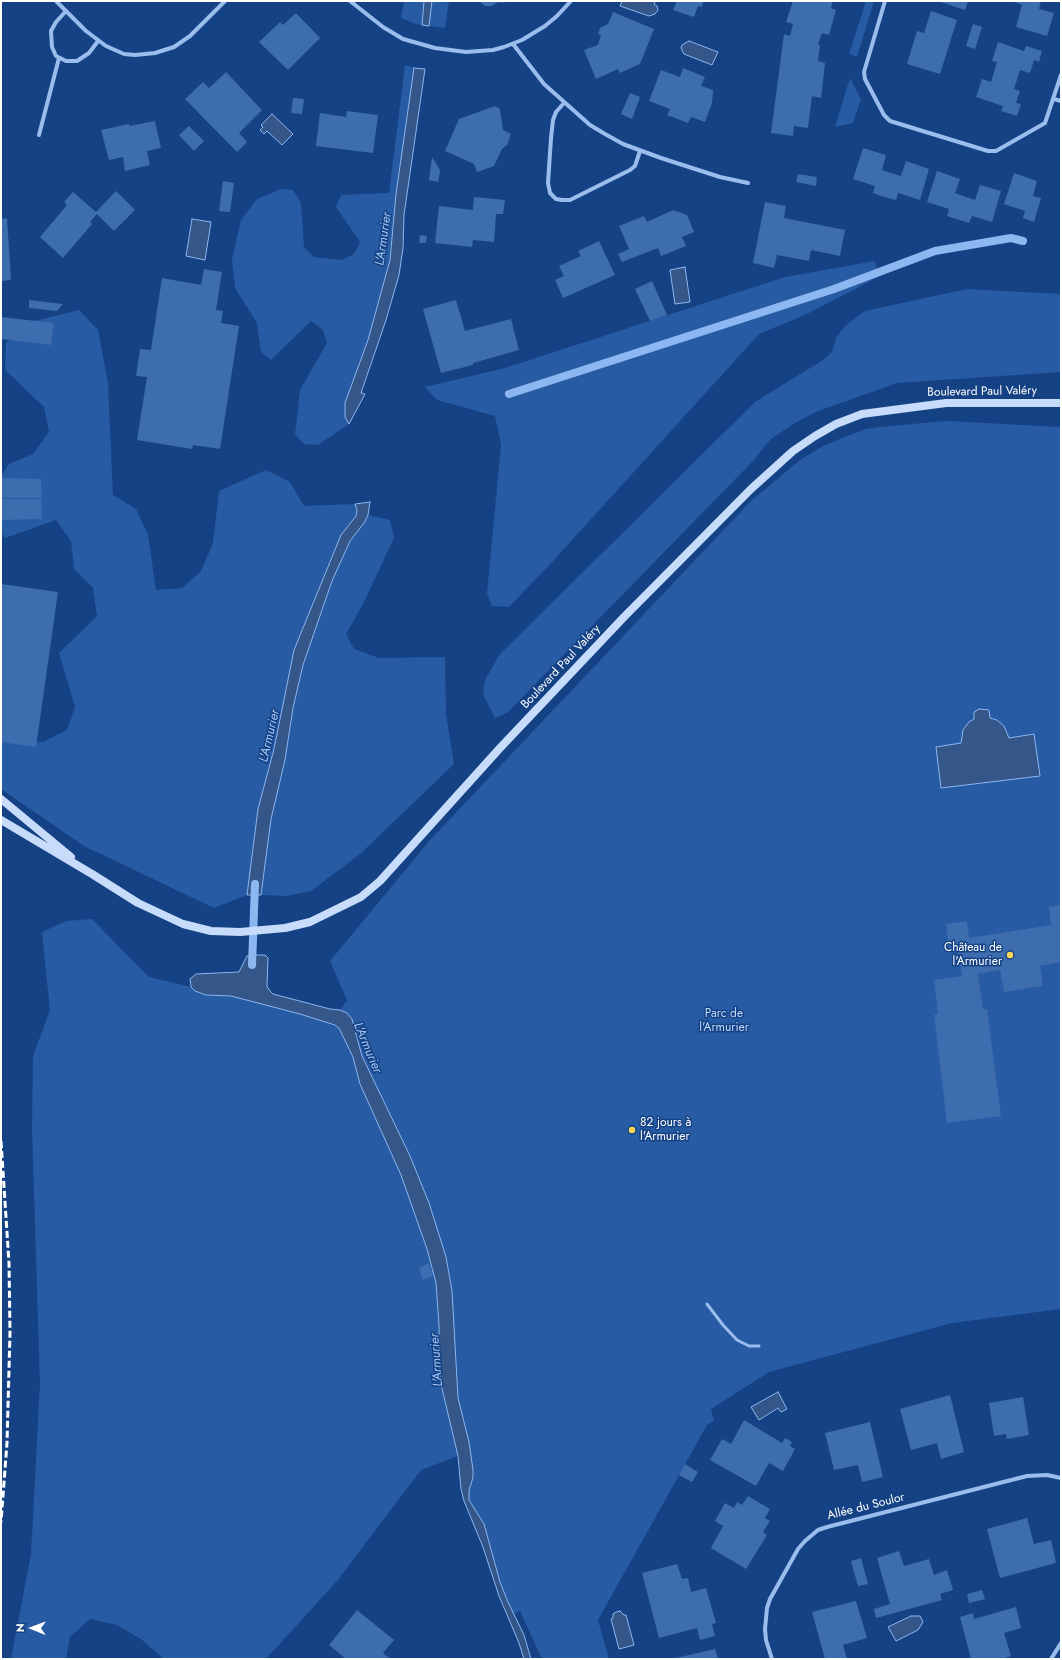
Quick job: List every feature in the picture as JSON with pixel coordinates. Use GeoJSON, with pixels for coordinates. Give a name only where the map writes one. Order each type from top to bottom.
{"type":"FeatureCollection","features":[{"type":"Feature","properties":{"kind":"street"},"geometry":{"type":"LineString","coordinates":[[56,1],[98,41],[116,51],[135,55],[165,51],[174,47],[190,36],[225,1]]}},
{"type":"Feature","properties":{"kind":"street"},"geometry":{"type":"LineString","coordinates":[[350,1],[370,18],[403,39],[424,46],[448,50],[481,52],[513,44],[545,26],[571,1]]}},
{"type":"Feature","properties":{"kind":"street"},"geometry":{"type":"LineString","coordinates":[[885,1],[864,72],[865,80],[887,119],[994,151],[1045,123],[1061,75]]}},
{"type":"Feature","properties":{"kind":"street"},"geometry":{"type":"LineString","coordinates":[[66,11],[56,22],[51,31],[52,47],[56,56],[66,61],[77,61],[89,53],[98,41]]}},
{"type":"Feature","properties":{"kind":"street"},"geometry":{"type":"LineString","coordinates":[[513,44],[544,84],[590,125],[611,137],[640,150],[705,172],[748,183]]}},
{"type":"Feature","properties":{"kind":"street"},"geometry":{"type":"LineString","coordinates":[[39,135],[59,58]]}},
{"type":"Feature","properties":{"kind":"street"},"geometry":{"type":"LineString","coordinates":[[1054,99],[1061,101]]}},
{"type":"Feature","properties":{"kind":"street"},"geometry":{"type":"LineString","coordinates":[[564,103],[556,112],[552,126],[548,183],[550,193],[556,199],[570,200],[630,170],[635,166],[640,150]]}},
{"type":"Feature","properties":{"kind":"street","name":"Boulevard Paul Valéry"},"geometry":{"type":"LineString","coordinates":[[1,820],[138,903],[183,924],[211,931],[262,932],[310,922],[360,898],[380,881],[500,748],[624,618],[751,490],[793,451],[836,424],[862,414],[946,402],[1061,402]]}},
{"type":"Feature","properties":{"kind":"street","name":"Boulevard Paul Valéry"},"geometry":{"type":"LineString","coordinates":[[1,799],[92,874]]}},
{"type":"Feature","properties":{"kind":"street","name":"Allée du Soulor"},"geometry":{"type":"LineString","coordinates":[[772,1659],[766,1640],[765,1629],[766,1614],[770,1599],[798,1549],[818,1530],[1027,1476],[1047,1475],[1061,1478]]}},
{"type":"Feature","properties":{"kind":"street"},"geometry":{"type":"LineString","coordinates":[[1051,1659],[1061,1643]]}},
{"type":"Feature","properties":{"kind":"lane"},"geometry":{"type":"LineString","coordinates":[[707,1304],[737,1340],[749,1346],[759,1346]]}},
{"type":"Feature","properties":{"kind":"green space"},"geometry":{"type":"Polygon","coordinates":[[[404,1],[424,1],[422,25],[401,18],[404,1]]]}},
{"type":"Feature","properties":{"kind":"green space"},"geometry":{"type":"Polygon","coordinates":[[[432,1],[449,1],[445,28],[429,26],[432,1]]]}},
{"type":"Feature","properties":{"kind":"green space"},"geometry":{"type":"Polygon","coordinates":[[[866,1],[874,1],[857,57],[849,54],[866,1]]]}},
{"type":"Feature","properties":{"kind":"green space"},"geometry":{"type":"Polygon","coordinates":[[[405,65],[414,68],[396,194],[390,260],[368,340],[345,403],[345,417],[349,424],[318,445],[304,444],[295,434],[300,390],[327,343],[323,330],[311,321],[271,360],[261,352],[257,323],[235,288],[232,259],[241,220],[257,199],[281,189],[293,190],[301,203],[304,247],[314,257],[342,260],[354,254],[360,242],[336,207],[341,195],[389,193],[405,65]]]}},
{"type":"Feature","properties":{"kind":"green space"},"geometry":{"type":"Polygon","coordinates":[[[850,78],[861,99],[853,123],[835,127],[850,78]]]}},
{"type":"Feature","properties":{"kind":"green space"},"geometry":{"type":"Polygon","coordinates":[[[875,261],[878,277],[807,314],[759,334],[553,561],[509,607],[492,606],[487,593],[501,445],[495,416],[437,400],[425,387],[505,368],[785,277],[875,261]]]}},
{"type":"Feature","properties":{"kind":"green space"},"geometry":{"type":"Polygon","coordinates":[[[967,289],[1061,294],[1061,372],[897,383],[818,411],[793,424],[770,440],[753,461],[508,712],[495,718],[483,694],[485,680],[499,655],[755,402],[823,360],[832,352],[836,338],[845,326],[865,311],[967,289]]]}},
{"type":"Feature","properties":{"kind":"green space"},"geometry":{"type":"Polygon","coordinates":[[[79,310],[98,330],[108,383],[113,495],[136,509],[148,535],[156,590],[182,588],[201,571],[213,543],[219,491],[266,470],[290,482],[304,506],[355,504],[357,510],[356,516],[341,535],[294,650],[274,749],[258,809],[247,895],[214,908],[84,846],[1,789],[1,735],[15,741],[43,742],[67,730],[75,707],[59,653],[97,616],[93,588],[74,569],[71,541],[56,520],[5,538],[1,532],[1,476],[9,464],[33,454],[49,432],[44,407],[5,370],[6,343],[26,323],[79,310]]]}},
{"type":"Feature","properties":{"kind":"green space","name":"Parc de l'Armurier"},"geometry":{"type":"Polygon","coordinates":[[[946,421],[1061,427],[1061,1309],[952,1323],[769,1372],[711,1409],[714,1421],[707,1425],[598,1620],[609,1659],[542,1659],[520,1611],[513,1614],[500,1582],[484,1524],[469,1500],[469,1490],[473,1478],[469,1442],[458,1398],[452,1291],[446,1257],[429,1203],[410,1156],[362,1056],[352,1019],[347,1013],[340,1010],[347,1000],[330,961],[431,839],[751,501],[800,460],[823,446],[842,438],[866,429],[946,421]]]}},
{"type":"Feature","properties":{"kind":"green space"},"geometry":{"type":"Polygon","coordinates":[[[368,515],[390,520],[394,538],[363,604],[346,634],[354,649],[379,658],[445,657],[446,714],[454,764],[360,854],[311,891],[286,896],[261,895],[271,819],[285,760],[293,708],[303,665],[332,581],[350,541],[364,523],[368,515]]]}},
{"type":"Feature","properties":{"kind":"green space"},"geometry":{"type":"Polygon","coordinates":[[[92,919],[149,977],[191,987],[195,991],[206,995],[231,996],[300,1014],[335,1025],[339,1028],[353,1057],[360,1084],[401,1175],[427,1249],[436,1283],[439,1325],[440,1380],[458,1456],[421,1470],[337,1581],[266,1659],[164,1659],[141,1639],[117,1625],[90,1619],[70,1637],[66,1659],[11,1659],[31,1554],[40,1384],[32,1130],[33,1056],[50,1010],[42,932],[66,921],[92,919]]]}},
{"type":"Feature","properties":{"kind":"shaded area"},"geometry":{"type":"Polygon","coordinates":[[[424,1],[432,1],[429,26],[422,25],[424,1]]]}},
{"type":"Feature","properties":{"kind":"shaded area"},"geometry":{"type":"Polygon","coordinates":[[[622,1],[652,1],[655,2],[654,4],[657,6],[658,10],[655,14],[649,16],[620,6],[622,1]]]}},
{"type":"Feature","properties":{"kind":"shaded area"},"geometry":{"type":"Polygon","coordinates":[[[689,41],[718,52],[712,65],[684,54],[681,48],[682,45],[689,41]]]}},
{"type":"Feature","properties":{"kind":"shaded area"},"geometry":{"type":"Polygon","coordinates":[[[414,68],[425,69],[404,215],[403,248],[399,275],[386,320],[361,393],[365,394],[349,424],[345,417],[345,403],[368,340],[390,260],[396,194],[414,68]]]}},
{"type":"Feature","properties":{"kind":"shaded area"},"geometry":{"type":"Polygon","coordinates":[[[272,114],[293,134],[282,145],[267,131],[264,134],[260,130],[263,127],[261,125],[272,114]]]}},
{"type":"Feature","properties":{"kind":"shaded area"},"geometry":{"type":"Polygon","coordinates":[[[192,219],[211,222],[205,260],[186,256],[192,219]]]}},
{"type":"Feature","properties":{"kind":"shaded area"},"geometry":{"type":"Polygon","coordinates":[[[685,267],[690,302],[675,304],[670,270],[685,267]]]}},
{"type":"Feature","properties":{"kind":"shaded area"},"geometry":{"type":"Polygon","coordinates":[[[370,502],[368,515],[364,523],[350,541],[332,581],[303,665],[293,708],[285,760],[271,819],[261,895],[247,895],[258,809],[274,749],[294,650],[341,535],[356,516],[357,510],[355,504],[370,502]]]}},
{"type":"Feature","properties":{"kind":"shaded area"},"geometry":{"type":"Polygon","coordinates":[[[979,709],[989,710],[990,718],[997,720],[1004,726],[1009,738],[1034,734],[1040,776],[941,788],[936,747],[961,743],[963,730],[969,722],[974,719],[974,712],[979,709]]]}},
{"type":"Feature","properties":{"kind":"shaded area"},"geometry":{"type":"Polygon","coordinates":[[[265,955],[268,958],[267,986],[273,994],[330,1009],[340,1010],[347,1013],[352,1019],[362,1056],[410,1156],[429,1203],[446,1257],[452,1291],[458,1398],[469,1442],[473,1470],[473,1478],[469,1490],[469,1500],[484,1524],[500,1582],[524,1635],[531,1659],[524,1659],[519,1643],[499,1596],[483,1547],[464,1501],[461,1489],[458,1456],[440,1380],[439,1325],[436,1283],[427,1249],[401,1175],[360,1084],[353,1057],[339,1028],[335,1025],[300,1014],[231,996],[206,995],[195,991],[191,987],[190,979],[196,974],[239,972],[247,956],[265,955]]]}},
{"type":"Feature","properties":{"kind":"shaded area"},"geometry":{"type":"Polygon","coordinates":[[[778,1392],[787,1409],[781,1412],[778,1408],[759,1420],[751,1407],[778,1392]]]}},
{"type":"Feature","properties":{"kind":"shaded area"},"geometry":{"type":"Polygon","coordinates":[[[620,1611],[626,1615],[634,1645],[619,1649],[611,1619],[613,1618],[613,1614],[620,1611]]]}},
{"type":"Feature","properties":{"kind":"shaded area"},"geometry":{"type":"Polygon","coordinates":[[[911,1616],[920,1616],[923,1622],[918,1630],[896,1641],[888,1627],[911,1616]]]}},
{"type":"Feature","properties":{"kind":"building"},"geometry":{"type":"Polygon","coordinates":[[[479,1],[505,1],[504,3],[498,2],[491,6],[485,6],[479,1]]]}},
{"type":"Feature","properties":{"kind":"building"},"geometry":{"type":"Polygon","coordinates":[[[677,1],[703,1],[702,7],[698,6],[694,17],[673,10],[677,1]]]}},
{"type":"Feature","properties":{"kind":"building"},"geometry":{"type":"Polygon","coordinates":[[[793,1],[833,1],[831,8],[836,10],[829,35],[822,33],[818,44],[820,45],[818,61],[825,63],[821,98],[812,96],[808,128],[794,126],[793,136],[771,133],[784,34],[790,36],[793,24],[786,22],[793,1]]]}},
{"type":"Feature","properties":{"kind":"building"},"geometry":{"type":"Polygon","coordinates":[[[938,1],[968,1],[965,10],[938,1]]]}},
{"type":"Feature","properties":{"kind":"building"},"geometry":{"type":"Polygon","coordinates":[[[1041,1],[1039,9],[1054,13],[1047,36],[1016,27],[1022,5],[1015,2],[1041,1]]]}},
{"type":"Feature","properties":{"kind":"building"},"geometry":{"type":"Polygon","coordinates":[[[931,11],[957,20],[940,74],[907,64],[917,31],[924,33],[931,11]]]}},
{"type":"Feature","properties":{"kind":"building"},"geometry":{"type":"Polygon","coordinates":[[[613,12],[654,29],[640,64],[620,73],[618,69],[596,79],[584,50],[598,45],[601,35],[598,34],[600,28],[608,24],[613,12]]]}},
{"type":"Feature","properties":{"kind":"building"},"geometry":{"type":"Polygon","coordinates":[[[296,13],[320,38],[288,70],[259,42],[280,22],[283,25],[296,13]]]}},
{"type":"Feature","properties":{"kind":"building"},"geometry":{"type":"Polygon","coordinates":[[[973,24],[982,27],[975,49],[966,46],[973,24]]]}},
{"type":"Feature","properties":{"kind":"building"},"geometry":{"type":"Polygon","coordinates":[[[998,42],[1024,51],[1026,46],[1042,51],[1039,62],[1034,60],[1030,73],[1020,70],[1014,89],[1020,91],[1016,103],[1021,104],[1017,116],[1001,111],[1003,106],[976,97],[982,79],[991,82],[997,62],[992,61],[998,42]]]}},
{"type":"Feature","properties":{"kind":"building"},"geometry":{"type":"Polygon","coordinates":[[[683,68],[705,77],[701,86],[713,90],[712,103],[705,122],[691,117],[688,123],[667,115],[670,109],[649,101],[661,70],[680,77],[683,68]]]}},
{"type":"Feature","properties":{"kind":"building"},"geometry":{"type":"Polygon","coordinates":[[[226,72],[262,110],[239,133],[247,142],[237,152],[185,99],[203,82],[209,88],[226,72]]]}},
{"type":"Feature","properties":{"kind":"building"},"geometry":{"type":"Polygon","coordinates":[[[630,93],[640,97],[632,119],[621,114],[630,93]]]}},
{"type":"Feature","properties":{"kind":"building"},"geometry":{"type":"Polygon","coordinates":[[[293,98],[304,99],[302,114],[291,113],[293,98]]]}},
{"type":"Feature","properties":{"kind":"building"},"geometry":{"type":"Polygon","coordinates":[[[495,106],[500,109],[503,130],[511,134],[507,145],[502,149],[494,166],[477,172],[474,164],[445,151],[459,119],[495,106]]]}},
{"type":"Feature","properties":{"kind":"building"},"geometry":{"type":"Polygon","coordinates":[[[347,111],[378,115],[373,153],[316,146],[320,113],[346,117],[347,111]]]}},
{"type":"Feature","properties":{"kind":"building"},"geometry":{"type":"Polygon","coordinates":[[[155,121],[161,148],[147,151],[150,165],[125,171],[123,157],[109,160],[101,130],[129,124],[129,126],[155,121]]]}},
{"type":"Feature","properties":{"kind":"building"},"geometry":{"type":"Polygon","coordinates":[[[189,126],[204,141],[194,151],[179,135],[189,126]]]}},
{"type":"Feature","properties":{"kind":"building"},"geometry":{"type":"Polygon","coordinates":[[[863,148],[886,155],[882,170],[891,173],[901,176],[906,161],[929,169],[920,200],[898,193],[896,200],[884,197],[873,193],[875,186],[853,179],[863,148]]]}},
{"type":"Feature","properties":{"kind":"building"},"geometry":{"type":"Polygon","coordinates":[[[432,157],[440,170],[438,182],[429,180],[432,157]]]}},
{"type":"Feature","properties":{"kind":"building"},"geometry":{"type":"Polygon","coordinates":[[[937,171],[960,179],[955,193],[975,200],[980,185],[1001,191],[992,222],[972,216],[969,223],[947,216],[949,209],[927,202],[937,171]]]}},
{"type":"Feature","properties":{"kind":"building"},"geometry":{"type":"Polygon","coordinates":[[[1014,173],[1037,181],[1033,196],[1041,198],[1034,222],[1023,218],[1025,211],[1004,204],[1014,173]]]}},
{"type":"Feature","properties":{"kind":"building"},"geometry":{"type":"Polygon","coordinates":[[[798,174],[817,177],[816,186],[796,182],[798,174]]]}},
{"type":"Feature","properties":{"kind":"building"},"geometry":{"type":"Polygon","coordinates":[[[223,181],[234,183],[230,212],[219,211],[223,181]]]}},
{"type":"Feature","properties":{"kind":"building"},"geometry":{"type":"Polygon","coordinates":[[[116,191],[135,210],[114,231],[97,214],[90,222],[92,224],[63,258],[40,237],[67,205],[64,202],[73,192],[96,212],[116,191]]]}},
{"type":"Feature","properties":{"kind":"building"},"geometry":{"type":"Polygon","coordinates":[[[474,197],[505,200],[503,214],[496,214],[494,242],[473,240],[472,247],[435,243],[439,206],[473,210],[474,197]]]}},
{"type":"Feature","properties":{"kind":"building"},"geometry":{"type":"Polygon","coordinates":[[[765,202],[786,206],[784,218],[845,230],[840,256],[811,250],[809,261],[777,255],[774,268],[753,263],[765,202]]]}},
{"type":"Feature","properties":{"kind":"building"},"geometry":{"type":"Polygon","coordinates":[[[673,210],[687,215],[694,232],[682,237],[686,246],[661,256],[658,248],[622,262],[618,254],[629,249],[619,226],[644,216],[647,222],[673,210]]]}},
{"type":"Feature","properties":{"kind":"building"},"geometry":{"type":"Polygon","coordinates":[[[7,218],[11,280],[1,281],[1,219],[7,218]]]}},
{"type":"Feature","properties":{"kind":"building"},"geometry":{"type":"Polygon","coordinates":[[[420,235],[427,236],[426,243],[419,243],[420,235]]]}},
{"type":"Feature","properties":{"kind":"building"},"geometry":{"type":"Polygon","coordinates":[[[599,241],[615,275],[563,298],[555,280],[564,276],[559,266],[581,256],[578,251],[599,241]]]}},
{"type":"Feature","properties":{"kind":"building"},"geometry":{"type":"Polygon","coordinates":[[[204,269],[222,272],[216,310],[223,311],[221,323],[239,326],[220,449],[193,445],[192,449],[137,440],[147,377],[136,376],[140,349],[151,350],[162,278],[201,285],[204,269]]]}},
{"type":"Feature","properties":{"kind":"building"},"geometry":{"type":"Polygon","coordinates":[[[652,281],[667,315],[650,321],[635,289],[652,281]]]}},
{"type":"Feature","properties":{"kind":"building"},"geometry":{"type":"Polygon","coordinates":[[[29,300],[63,304],[57,311],[29,308],[29,300]]]}},
{"type":"Feature","properties":{"kind":"building"},"geometry":{"type":"Polygon","coordinates":[[[456,300],[465,331],[511,319],[519,350],[473,363],[473,365],[441,373],[423,309],[456,300]]]}},
{"type":"Feature","properties":{"kind":"building"},"geometry":{"type":"Polygon","coordinates":[[[1,317],[54,323],[51,345],[1,339],[1,317]]]}},
{"type":"Feature","properties":{"kind":"building"},"geometry":{"type":"Polygon","coordinates":[[[1,478],[41,479],[42,498],[1,498],[1,478]]]}},
{"type":"Feature","properties":{"kind":"building"},"geometry":{"type":"Polygon","coordinates":[[[1,499],[41,499],[42,519],[1,520],[1,499]]]}},
{"type":"Feature","properties":{"kind":"building"},"geometry":{"type":"Polygon","coordinates":[[[1,584],[58,592],[36,747],[1,742],[1,584]]]}},
{"type":"Feature","properties":{"kind":"building"},"geometry":{"type":"Polygon","coordinates":[[[1061,905],[1061,962],[1040,966],[1043,986],[1004,992],[1000,970],[978,974],[983,1009],[987,1009],[1001,1116],[947,1123],[934,1015],[938,1014],[934,980],[962,976],[957,946],[949,948],[946,924],[967,921],[969,938],[1051,925],[1049,907],[1061,905]]]}},
{"type":"Feature","properties":{"kind":"building"},"geometry":{"type":"Polygon","coordinates":[[[429,1263],[433,1276],[423,1280],[419,1268],[429,1263]]]}},
{"type":"Feature","properties":{"kind":"building"},"geometry":{"type":"Polygon","coordinates":[[[950,1395],[964,1452],[941,1459],[937,1443],[911,1450],[900,1409],[950,1395]]]}},
{"type":"Feature","properties":{"kind":"building"},"geometry":{"type":"Polygon","coordinates":[[[1023,1397],[1029,1435],[1007,1439],[1006,1434],[994,1436],[989,1403],[1023,1397]]]}},
{"type":"Feature","properties":{"kind":"building"},"geometry":{"type":"Polygon","coordinates":[[[744,1420],[782,1443],[785,1438],[792,1442],[790,1446],[795,1449],[783,1471],[769,1463],[756,1486],[710,1460],[722,1439],[731,1444],[744,1420]]]}},
{"type":"Feature","properties":{"kind":"building"},"geometry":{"type":"Polygon","coordinates":[[[870,1422],[883,1477],[862,1482],[858,1465],[834,1470],[825,1433],[870,1422]]]}},
{"type":"Feature","properties":{"kind":"building"},"geometry":{"type":"Polygon","coordinates":[[[685,1464],[698,1472],[692,1482],[679,1475],[685,1464]]]}},
{"type":"Feature","properties":{"kind":"building"},"geometry":{"type":"Polygon","coordinates":[[[748,1496],[770,1509],[765,1518],[770,1521],[763,1532],[767,1535],[746,1569],[711,1548],[723,1526],[715,1521],[725,1503],[734,1508],[737,1502],[742,1505],[748,1496]]]}},
{"type":"Feature","properties":{"kind":"building"},"geometry":{"type":"Polygon","coordinates":[[[1027,1518],[1034,1544],[1051,1540],[1056,1563],[1000,1578],[987,1529],[1027,1518]]]}},
{"type":"Feature","properties":{"kind":"building"},"geometry":{"type":"Polygon","coordinates":[[[899,1551],[904,1566],[929,1559],[934,1575],[947,1570],[953,1590],[940,1594],[942,1600],[876,1618],[874,1609],[890,1604],[877,1558],[899,1551]]]}},
{"type":"Feature","properties":{"kind":"building"},"geometry":{"type":"Polygon","coordinates":[[[861,1558],[868,1584],[858,1586],[851,1561],[861,1558]]]}},
{"type":"Feature","properties":{"kind":"building"},"geometry":{"type":"Polygon","coordinates":[[[677,1564],[682,1579],[688,1578],[691,1592],[706,1588],[716,1623],[712,1624],[715,1636],[700,1640],[697,1628],[659,1638],[642,1573],[677,1564]]]}},
{"type":"Feature","properties":{"kind":"building"},"geometry":{"type":"Polygon","coordinates":[[[982,1590],[985,1599],[969,1603],[967,1594],[982,1590]]]}},
{"type":"Feature","properties":{"kind":"building"},"geometry":{"type":"Polygon","coordinates":[[[856,1601],[867,1638],[843,1645],[847,1659],[825,1659],[812,1612],[856,1601]]]}},
{"type":"Feature","properties":{"kind":"building"},"geometry":{"type":"Polygon","coordinates":[[[1016,1607],[1021,1628],[1004,1633],[1011,1656],[1001,1659],[971,1659],[960,1617],[973,1613],[974,1619],[1016,1607]]]}},
{"type":"Feature","properties":{"kind":"building"},"geometry":{"type":"Polygon","coordinates":[[[357,1610],[394,1640],[383,1653],[390,1659],[346,1659],[329,1645],[357,1610]]]}},
{"type":"Feature","properties":{"kind":"building"},"geometry":{"type":"Polygon","coordinates":[[[715,1649],[718,1659],[676,1659],[676,1658],[715,1649]]]}},
{"type":"Feature","properties":{"kind":"waterway"},"geometry":{"type":"LineString","coordinates":[[509,394],[834,289],[935,251],[1011,238],[1023,241]]}},
{"type":"Feature","properties":{"kind":"waterway","name":"L'Armurier"},"geometry":{"type":"LineString","coordinates":[[252,965],[255,884]]}},
{"type":"Feature","properties":{"kind":"railway"},"geometry":{"type":"LineString","coordinates":[[1,1141],[9,1263],[10,1333],[7,1443],[1,1522]]}},
{"type":"Feature","properties":{"kind":"place","name":"Château de l'Armurier"},"geometry":{"type":"Point","coordinates":[1010,955]}},
{"type":"Feature","properties":{"kind":"place","name":"82 jours à l'Armurier"},"geometry":{"type":"Point","coordinates":[632,1130]}}]}
